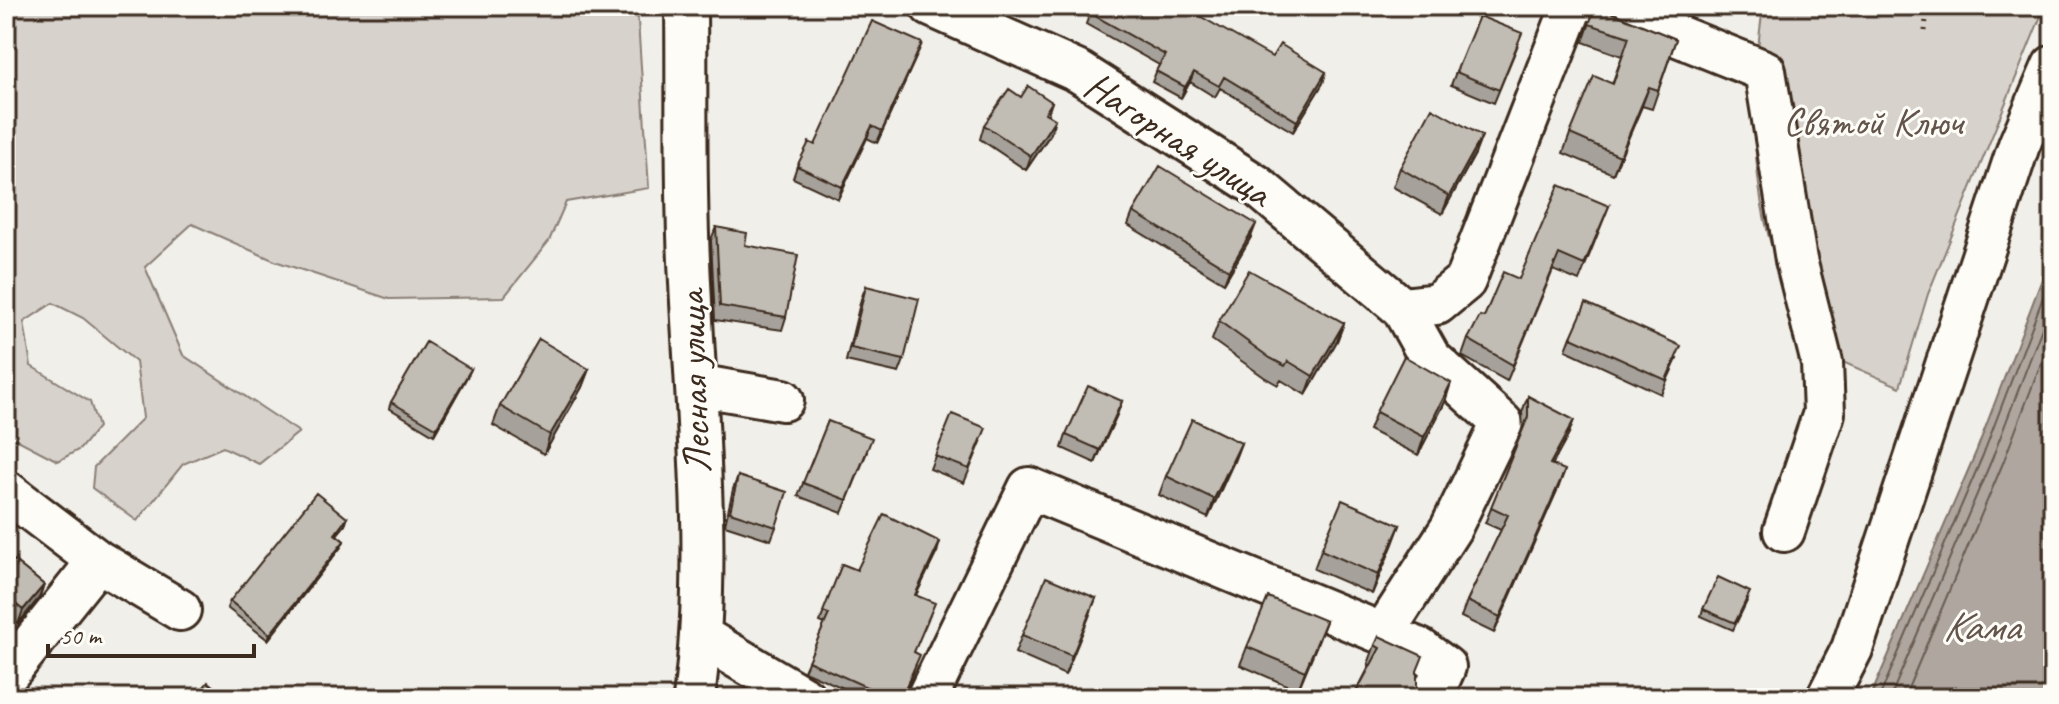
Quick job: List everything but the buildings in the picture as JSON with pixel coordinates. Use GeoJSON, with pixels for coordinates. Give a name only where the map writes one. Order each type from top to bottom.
{"type":"FeatureCollection","features":[{"type":"Feature","properties":{"kind":"street","name":"Лесная улица"},"geometry":{"type":"LineString","coordinates":[[686,6],[689,260],[696,385],[702,637],[694,698]]}},
{"type":"Feature","properties":{"kind":"street","name":"Нагорная улица"},"geometry":{"type":"LineString","coordinates":[[931,6],[1079,72],[1256,185],[1402,308],[1430,358],[1502,423],[1451,528],[1384,632]]}},
{"type":"Feature","properties":{"kind":"street"},"geometry":{"type":"LineString","coordinates":[[1402,308],[1437,304],[1465,281],[1572,6]]}},
{"type":"Feature","properties":{"kind":"street"},"geometry":{"type":"LineString","coordinates":[[1603,6],[1765,71],[1796,260],[1822,363],[1824,413],[1784,531]]}},
{"type":"Feature","properties":{"kind":"street"},"geometry":{"type":"LineString","coordinates":[[1827,698],[1852,649],[2019,145],[2053,66]]}},
{"type":"Feature","properties":{"kind":"street"},"geometry":{"type":"LineString","coordinates":[[696,385],[783,400]]}},
{"type":"Feature","properties":{"kind":"street"},"geometry":{"type":"LineString","coordinates":[[927,698],[1029,488],[1420,649],[1445,667],[1431,698]]}},
{"type":"Feature","properties":{"kind":"street"},"geometry":{"type":"LineString","coordinates":[[6,491],[98,561],[180,610]]}},
{"type":"Feature","properties":{"kind":"street"},"geometry":{"type":"LineString","coordinates":[[6,676],[98,561]]}},
{"type":"Feature","properties":{"kind":"street"},"geometry":{"type":"LineString","coordinates":[[702,637],[805,698]]}},
{"type":"Feature","properties":{"kind":"path"},"geometry":{"type":"LineString","coordinates":[[1925,31],[1927,6]]}},
{"type":"Feature","properties":{"kind":"green space"},"geometry":{"type":"Polygon","coordinates":[[[6,6],[637,6],[649,188],[566,202],[549,241],[504,297],[389,299],[275,261],[192,224],[145,267],[183,355],[299,432],[259,464],[223,447],[183,464],[137,521],[92,488],[94,467],[143,418],[136,362],[83,318],[53,303],[24,322],[31,366],[90,402],[98,427],[80,449],[58,461],[6,434],[6,6]]]}},
{"type":"Feature","properties":{"kind":"green space","name":"Святой Ключ"},"geometry":{"type":"Polygon","coordinates":[[[1763,6],[2045,6],[1928,294],[1900,387],[1815,350],[1776,261],[1759,189],[1756,158],[1755,97],[1763,6]]]}},
{"type":"Feature","properties":{"kind":"water","name":"Кама"},"geometry":{"type":"Polygon","coordinates":[[[2053,250],[2053,698],[1870,698],[1976,452],[2053,250]]]}}]}
